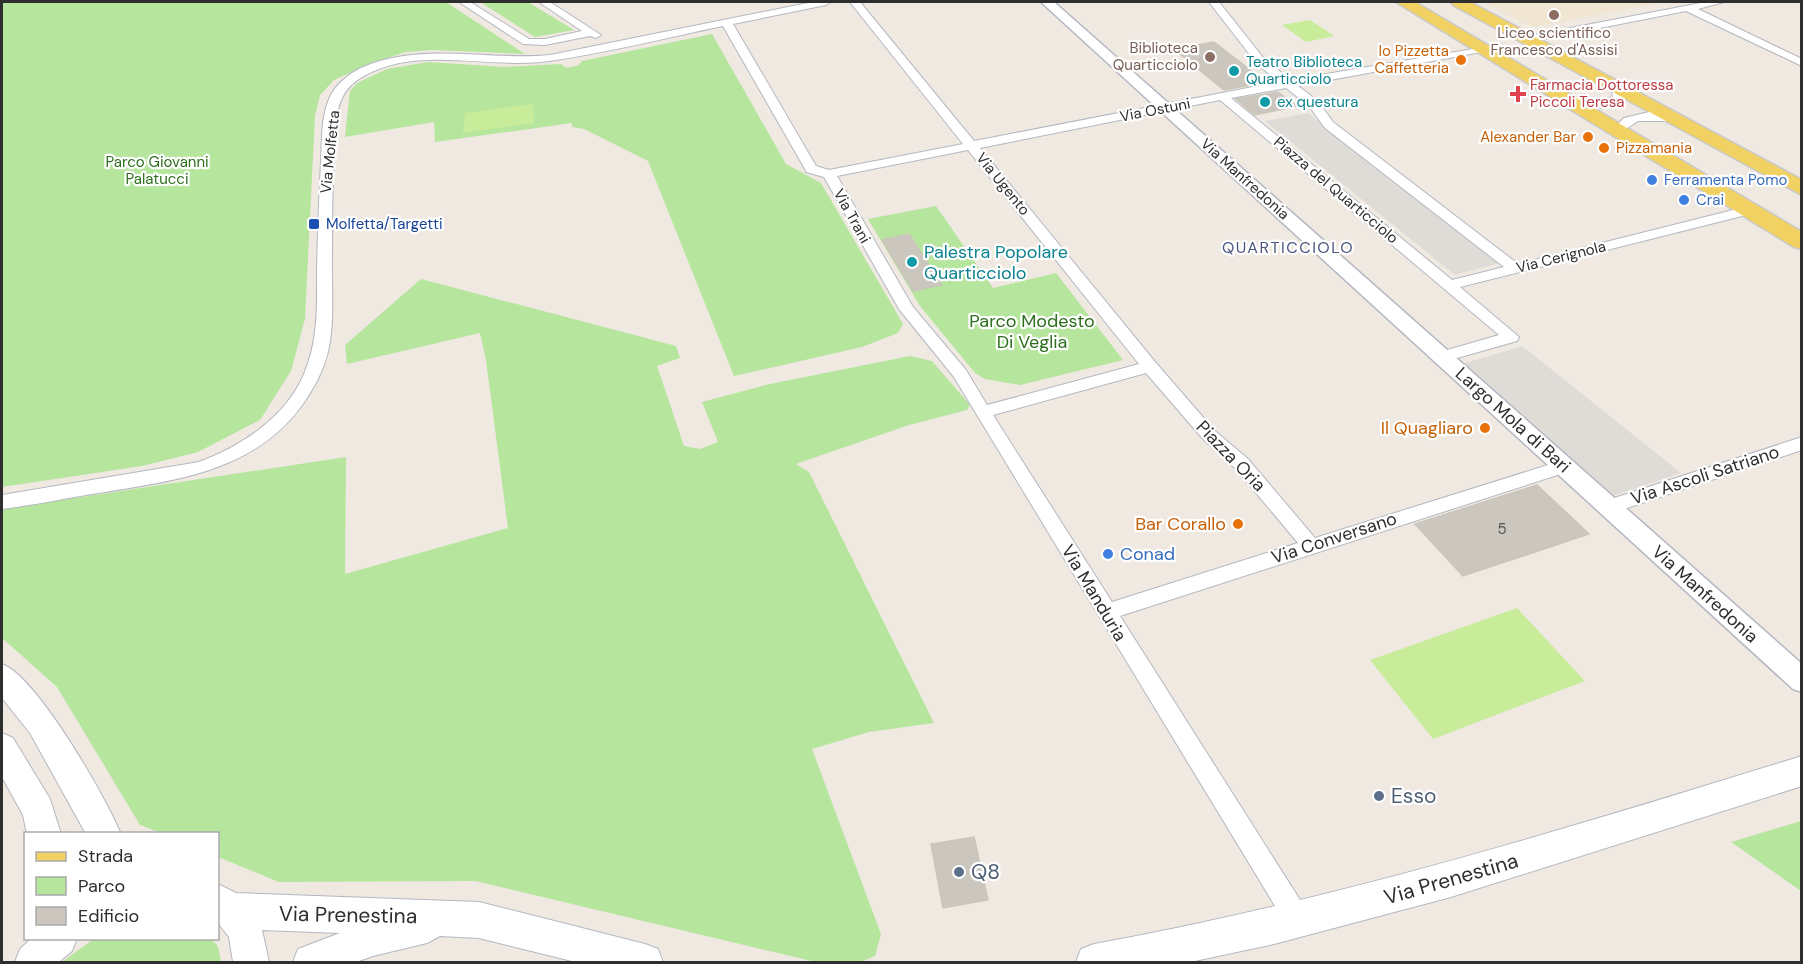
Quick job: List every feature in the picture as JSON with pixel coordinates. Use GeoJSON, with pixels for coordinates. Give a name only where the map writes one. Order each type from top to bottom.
{"type":"FeatureCollection","features":[{"type":"Feature","properties":{"kind":"main road"},"geometry":{"type":"LineString","coordinates":[[1404,2],[1802,242]]}},
{"type":"Feature","properties":{"kind":"main road"},"geometry":{"type":"LineString","coordinates":[[1459,2],[1802,189]]}},
{"type":"Feature","properties":{"kind":"main road"},"geometry":{"type":"LineString","coordinates":[[2,677],[41,723],[103,832]]}},
{"type":"Feature","properties":{"kind":"main road"},"geometry":{"type":"LineString","coordinates":[[2,748],[38,810],[44,832]]}},
{"type":"Feature","properties":{"kind":"main road","name":"Via Prenestina"},"geometry":{"type":"LineString","coordinates":[[1094,963],[1176,948],[1298,921],[1557,849],[1802,771]]}},
{"type":"Feature","properties":{"kind":"main road"},"geometry":{"type":"LineString","coordinates":[[225,906],[248,938],[251,963]]}},
{"type":"Feature","properties":{"kind":"main road","name":"Via Prenestina"},"geometry":{"type":"LineString","coordinates":[[225,906],[479,920],[645,963]]}},
{"type":"Feature","properties":{"kind":"main road","name":"Via Prenestina"},"geometry":{"type":"LineString","coordinates":[[310,963],[373,938],[463,918]]}},
{"type":"Feature","properties":{"kind":"street"},"geometry":{"type":"LineString","coordinates":[[464,2],[527,42],[545,42],[592,32]]}},
{"type":"Feature","properties":{"kind":"street"},"geometry":{"type":"LineString","coordinates":[[544,2],[613,46]]}},
{"type":"Feature","properties":{"kind":"street","name":"Via Molfetta"},"geometry":{"type":"LineString","coordinates":[[2,502],[191,470],[225,459],[261,437],[295,403],[315,369],[322,350],[328,137],[336,97],[343,86],[360,74],[408,60],[446,57],[523,61],[613,46],[826,2]]}},
{"type":"Feature","properties":{"kind":"street","name":"Via Ugento"},"geometry":{"type":"LineString","coordinates":[[855,2],[1150,367]]}},
{"type":"Feature","properties":{"kind":"street","name":"Via Manfredonia"},"geometry":{"type":"LineString","coordinates":[[1047,2],[1443,357]]}},
{"type":"Feature","properties":{"kind":"street"},"geometry":{"type":"LineString","coordinates":[[1214,2],[1261,62],[1314,104],[1321,117],[1329,125],[1516,269]]}},
{"type":"Feature","properties":{"kind":"street"},"geometry":{"type":"LineString","coordinates":[[1529,39],[1719,2]]}},
{"type":"Feature","properties":{"kind":"street"},"geometry":{"type":"LineString","coordinates":[[1687,8],[1802,63]]}},
{"type":"Feature","properties":{"kind":"street","name":"Via Trani"},"geometry":{"type":"LineString","coordinates":[[726,22],[811,169],[829,174],[907,309],[960,374],[983,412]]}},
{"type":"Feature","properties":{"kind":"street","name":"Via Ostuni"},"geometry":{"type":"LineString","coordinates":[[829,174],[1222,96],[1481,49]]}},
{"type":"Feature","properties":{"kind":"street"},"geometry":{"type":"LineString","coordinates":[[1564,98],[1611,103],[1618,99],[1617,87]]}},
{"type":"Feature","properties":{"kind":"street","name":"Piazza del Quarticciolo"},"geometry":{"type":"LineString","coordinates":[[1222,96],[1450,285]]}},
{"type":"Feature","properties":{"kind":"street"},"geometry":{"type":"LineString","coordinates":[[1618,130],[1623,123],[1635,118],[1671,117]]}},
{"type":"Feature","properties":{"kind":"street","name":"Via Cerignola"},"geometry":{"type":"LineString","coordinates":[[1450,285],[1749,210]]}},
{"type":"Feature","properties":{"kind":"street","name":"Largo Mola di Bari"},"geometry":{"type":"LineString","coordinates":[[1443,357],[1511,337],[1450,285]]}},
{"type":"Feature","properties":{"kind":"street","name":"Largo Mola di Bari"},"geometry":{"type":"LineString","coordinates":[[1443,357],[1610,507]]}},
{"type":"Feature","properties":{"kind":"street"},"geometry":{"type":"LineString","coordinates":[[983,412],[1150,367]]}},
{"type":"Feature","properties":{"kind":"street","name":"Piazza Oria"},"geometry":{"type":"LineString","coordinates":[[1150,367],[1209,435],[1242,464],[1311,546]]}},
{"type":"Feature","properties":{"kind":"street","name":"Via Manduria"},"geometry":{"type":"LineString","coordinates":[[983,412],[1298,921]]}},
{"type":"Feature","properties":{"kind":"street","name":"Via Ascoli Satriano"},"geometry":{"type":"LineString","coordinates":[[1610,507],[1802,443]]}},
{"type":"Feature","properties":{"kind":"street","name":"Via Conversano"},"geometry":{"type":"LineString","coordinates":[[1106,612],[1563,466]]}},
{"type":"Feature","properties":{"kind":"street","name":"Via Manfredonia"},"geometry":{"type":"LineString","coordinates":[[1610,507],[1802,681]]}},
{"type":"Feature","properties":{"kind":"shaded area","name":"Liceo scientifico Francesco d'Assisi"},"geometry":{"type":"Polygon","coordinates":[[[1484,2],[1666,2],[1532,27],[1484,2]]]}},
{"type":"Feature","properties":{"kind":"shaded area"},"geometry":{"type":"Polygon","coordinates":[[[1308,113],[1500,263],[1455,275],[1265,121],[1308,113]]]}},
{"type":"Feature","properties":{"kind":"shaded area"},"geometry":{"type":"Polygon","coordinates":[[[1522,346],[1681,473],[1610,497],[1459,365],[1522,346]]]}},
{"type":"Feature","properties":{"kind":"green space","name":"Parco Giovanni Palatucci"},"geometry":{"type":"Polygon","coordinates":[[[2,2],[446,2],[525,54],[432,50],[406,52],[374,62],[334,80],[320,95],[315,116],[305,319],[291,371],[260,420],[198,452],[142,466],[2,487],[2,2]]]}},
{"type":"Feature","properties":{"kind":"green space"},"geometry":{"type":"Polygon","coordinates":[[[480,2],[528,2],[574,30],[535,37],[480,2]]]}},
{"type":"Feature","properties":{"kind":"green space"},"geometry":{"type":"Polygon","coordinates":[[[1310,20],[1334,36],[1306,42],[1282,25],[1310,20]]]}},
{"type":"Feature","properties":{"kind":"green space"},"geometry":{"type":"Polygon","coordinates":[[[712,34],[786,164],[821,183],[903,324],[898,333],[862,347],[734,376],[648,161],[584,129],[572,127],[572,123],[435,142],[434,122],[345,137],[350,91],[357,83],[387,69],[428,62],[505,67],[561,64],[566,68],[579,65],[582,61],[712,34]]]}},
{"type":"Feature","properties":{"kind":"green space"},"geometry":{"type":"Polygon","coordinates":[[[533,104],[534,123],[463,133],[465,113],[533,104]]]}},
{"type":"Feature","properties":{"kind":"green space","name":"Parco Modesto Di Veglia"},"geometry":{"type":"Polygon","coordinates":[[[936,206],[993,288],[1056,273],[1123,360],[1020,385],[985,379],[975,373],[920,306],[868,219],[936,206]]]}},
{"type":"Feature","properties":{"kind":"green space"},"geometry":{"type":"Polygon","coordinates":[[[421,279],[676,346],[680,358],[657,366],[684,446],[700,449],[718,442],[702,402],[770,384],[910,356],[932,361],[970,405],[967,410],[909,425],[796,464],[809,472],[934,723],[869,732],[812,749],[881,934],[875,956],[860,962],[816,962],[475,881],[279,882],[219,857],[219,832],[158,832],[140,825],[57,687],[2,638],[2,509],[346,457],[345,574],[508,528],[486,360],[480,333],[347,364],[345,345],[421,279]]]}},
{"type":"Feature","properties":{"kind":"green space"},"geometry":{"type":"Polygon","coordinates":[[[1517,608],[1585,681],[1433,739],[1370,660],[1517,608]]]}},
{"type":"Feature","properties":{"kind":"green space"},"geometry":{"type":"Polygon","coordinates":[[[1801,821],[1801,891],[1731,842],[1801,821]]]}},
{"type":"Feature","properties":{"kind":"green space"},"geometry":{"type":"Polygon","coordinates":[[[92,940],[212,940],[218,946],[221,962],[62,962],[92,940]]]}},
{"type":"Feature","properties":{"kind":"building","name":"Teatro Biblioteca Quarticciolo"},"geometry":{"type":"Polygon","coordinates":[[[1214,42],[1266,82],[1224,90],[1174,49],[1214,42]]]}},
{"type":"Feature","properties":{"kind":"building","name":"ex questura"},"geometry":{"type":"Polygon","coordinates":[[[1278,92],[1297,106],[1255,115],[1236,99],[1278,92]]]}},
{"type":"Feature","properties":{"kind":"building","name":"Palestra Popolare Quarticciolo"},"geometry":{"type":"Polygon","coordinates":[[[909,234],[942,285],[913,291],[882,240],[909,234]]]}},
{"type":"Feature","properties":{"kind":"building"},"geometry":{"type":"Polygon","coordinates":[[[1537,485],[1589,534],[1463,576],[1415,524],[1537,485]]]}},
{"type":"Feature","properties":{"kind":"building","name":"Q8"},"geometry":{"type":"Polygon","coordinates":[[[974,837],[988,900],[943,908],[931,844],[974,837]]]}},
{"type":"Feature","properties":{"kind":"place","name":"Liceo scientifico Francesco d'Assisi"},"geometry":{"type":"Point","coordinates":[1554,15]}},
{"type":"Feature","properties":{"kind":"place","name":"Biblioteca Quarticciolo"},"geometry":{"type":"Point","coordinates":[1210,57]}},
{"type":"Feature","properties":{"kind":"place","name":"Io Pizzetta Caffetteria"},"geometry":{"type":"Point","coordinates":[1461,60]}},
{"type":"Feature","properties":{"kind":"place","name":"Teatro Biblioteca Quarticciolo"},"geometry":{"type":"Point","coordinates":[1234,71]}},
{"type":"Feature","properties":{"kind":"place","name":"Farmacia Dottoressa Piccoli Teresa"},"geometry":{"type":"Point","coordinates":[1518,94]}},
{"type":"Feature","properties":{"kind":"place","name":"ex questura"},"geometry":{"type":"Point","coordinates":[1265,102]}},
{"type":"Feature","properties":{"kind":"place","name":"Alexander Bar"},"geometry":{"type":"Point","coordinates":[1588,137]}},
{"type":"Feature","properties":{"kind":"place","name":"Pizzamania"},"geometry":{"type":"Point","coordinates":[1604,148]}},
{"type":"Feature","properties":{"kind":"place","name":"Ferramenta Pomo"},"geometry":{"type":"Point","coordinates":[1652,180]}},
{"type":"Feature","properties":{"kind":"place","name":"Crai"},"geometry":{"type":"Point","coordinates":[1684,200]}},
{"type":"Feature","properties":{"kind":"place","name":"Molfetta/Targetti"},"geometry":{"type":"Point","coordinates":[314,224]}},
{"type":"Feature","properties":{"kind":"place","name":"Palestra Popolare Quarticciolo"},"geometry":{"type":"Point","coordinates":[912,262]}},
{"type":"Feature","properties":{"kind":"place","name":"Il Quagliaro"},"geometry":{"type":"Point","coordinates":[1485,428]}},
{"type":"Feature","properties":{"kind":"place","name":"Bar Corallo"},"geometry":{"type":"Point","coordinates":[1238,524]}},
{"type":"Feature","properties":{"kind":"place","name":"Conad"},"geometry":{"type":"Point","coordinates":[1108,554]}},
{"type":"Feature","properties":{"kind":"place","name":"Esso"},"geometry":{"type":"Point","coordinates":[1379,796]}},
{"type":"Feature","properties":{"kind":"place","name":"Q8"},"geometry":{"type":"Point","coordinates":[959,872]}},
{"type":"Feature","properties":{"kind":"district","name":"QUARTICCIOLO"},"geometry":{"type":"Point","coordinates":[1288,247]}}]}
